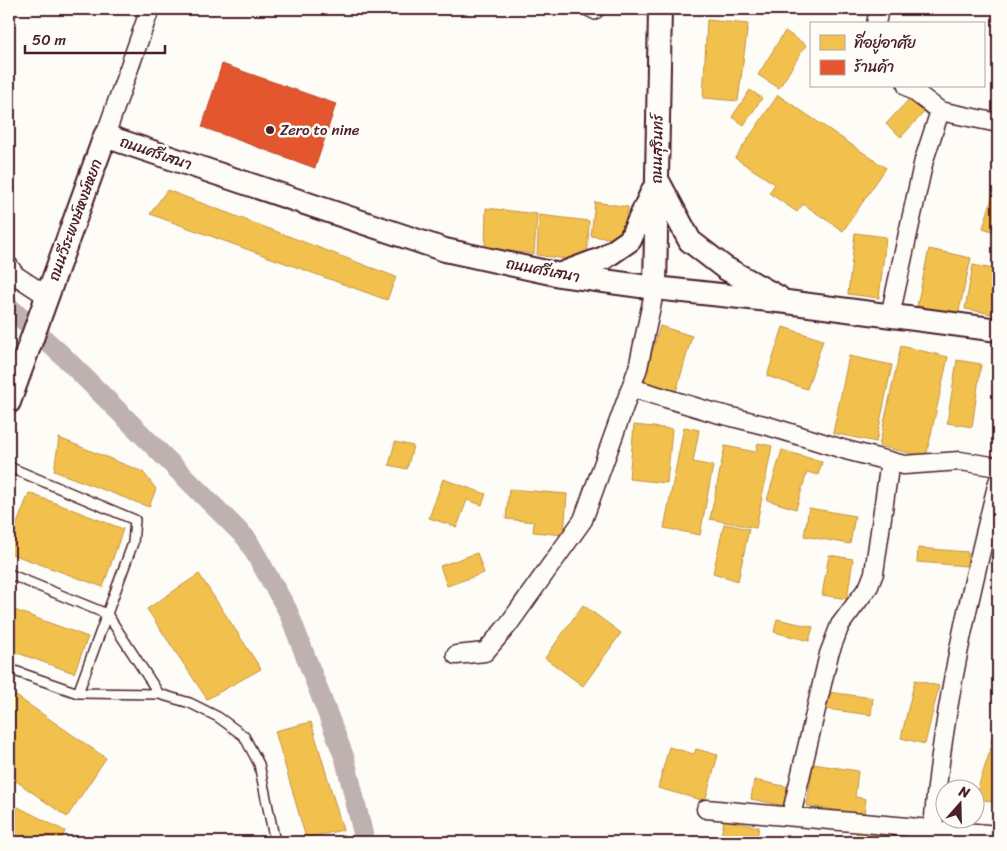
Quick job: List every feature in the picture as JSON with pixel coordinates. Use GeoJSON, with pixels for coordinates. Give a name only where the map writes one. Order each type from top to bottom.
{"type":"FeatureCollection","features":[{"type":"Feature","properties":{"kind":"street","name":"ถนนวีระพงษ์หงษ์หยก"},"geometry":{"type":"LineString","coordinates":[[9,402],[150,9]]}},
{"type":"Feature","properties":{"kind":"street","name":"ถนนสุรินทร์"},"geometry":{"type":"LineString","coordinates":[[655,288],[660,9]]}},
{"type":"Feature","properties":{"kind":"street"},"geometry":{"type":"LineString","coordinates":[[876,22],[879,9]]}},
{"type":"Feature","properties":{"kind":"street"},"geometry":{"type":"LineString","coordinates":[[910,88],[940,111],[998,123]]}},
{"type":"Feature","properties":{"kind":"street"},"geometry":{"type":"LineString","coordinates":[[890,316],[924,160],[940,111]]}},
{"type":"Feature","properties":{"kind":"street","name":"ถนนศรีเสนา"},"geometry":{"type":"LineString","coordinates":[[105,136],[445,250],[560,274],[655,288],[787,302],[998,330]]}},
{"type":"Feature","properties":{"kind":"street"},"geometry":{"type":"LineString","coordinates":[[560,274],[604,258],[630,240],[657,180]]}},
{"type":"Feature","properties":{"kind":"street"},"geometry":{"type":"LineString","coordinates":[[657,180],[690,241],[725,268],[787,302]]}},
{"type":"Feature","properties":{"kind":"street"},"geometry":{"type":"LineString","coordinates":[[9,266],[15,275],[45,301]]}},
{"type":"Feature","properties":{"kind":"street"},"geometry":{"type":"LineString","coordinates":[[456,655],[485,652],[583,520],[632,388],[655,288]]}},
{"type":"Feature","properties":{"kind":"street"},"geometry":{"type":"LineString","coordinates":[[632,388],[904,465],[960,461],[998,467]]}},
{"type":"Feature","properties":{"kind":"street"},"geometry":{"type":"LineString","coordinates":[[791,816],[829,654],[840,626],[869,586],[874,573],[890,461]]}},
{"type":"Feature","properties":{"kind":"street"},"geometry":{"type":"LineString","coordinates":[[933,829],[937,772],[955,663],[998,482]]}},
{"type":"Feature","properties":{"kind":"street"},"geometry":{"type":"LineString","coordinates":[[706,809],[998,835]]}},
{"type":"Feature","properties":{"kind":"lane"},"geometry":{"type":"LineString","coordinates":[[583,9],[595,15],[602,9]]}},
{"type":"Feature","properties":{"kind":"lane"},"geometry":{"type":"LineString","coordinates":[[9,467],[135,520],[133,543],[78,693]]}},
{"type":"Feature","properties":{"kind":"lane"},"geometry":{"type":"LineString","coordinates":[[9,574],[107,614],[159,694]]}},
{"type":"Feature","properties":{"kind":"lane"},"geometry":{"type":"LineString","coordinates":[[9,669],[78,693],[159,694],[190,703],[218,717],[244,736],[259,764],[276,842]]}},
{"type":"Feature","properties":{"kind":"building: ที่อยู่อาศัย"},"geometry":{"type":"Polygon","coordinates":[[[707,20],[748,24],[738,101],[703,98],[707,20]]]}},
{"type":"Feature","properties":{"kind":"building: ที่อยู่อาศัย"},"geometry":{"type":"Polygon","coordinates":[[[785,31],[806,45],[779,88],[758,75],[785,31]]]}},
{"type":"Feature","properties":{"kind":"building: ที่อยู่อาศัย"},"geometry":{"type":"Polygon","coordinates":[[[750,90],[762,98],[744,125],[732,117],[750,90]]]}},
{"type":"Feature","properties":{"kind":"building: ที่อยู่อาศัย"},"geometry":{"type":"Polygon","coordinates":[[[778,95],[886,168],[843,231],[803,204],[797,212],[769,193],[775,184],[735,158],[778,95]]]}},
{"type":"Feature","properties":{"kind":"building: ที่อยู่อาศัย"},"geometry":{"type":"Polygon","coordinates":[[[913,95],[928,108],[901,137],[886,124],[913,95]]]}},
{"type":"Feature","properties":{"kind":"building: ที่อยู่อาศัย"},"geometry":{"type":"Polygon","coordinates":[[[996,185],[998,185],[998,233],[983,228],[996,185]]]}},
{"type":"Feature","properties":{"kind":"building: ที่อยู่อาศัย"},"geometry":{"type":"Polygon","coordinates":[[[167,190],[396,277],[387,300],[150,214],[167,190]]]}},
{"type":"Feature","properties":{"kind":"building: ที่อยู่อาศัย"},"geometry":{"type":"Polygon","coordinates":[[[595,202],[628,207],[623,240],[591,236],[595,202]]]}},
{"type":"Feature","properties":{"kind":"building: ที่อยู่อาศัย"},"geometry":{"type":"Polygon","coordinates":[[[486,208],[537,214],[534,254],[485,248],[486,208]]]}},
{"type":"Feature","properties":{"kind":"building: ที่อยู่อาศัย"},"geometry":{"type":"Polygon","coordinates":[[[539,215],[589,221],[587,262],[537,255],[539,215]]]}},
{"type":"Feature","properties":{"kind":"building: ที่อยู่อาศัย"},"geometry":{"type":"Polygon","coordinates":[[[855,233],[886,237],[879,298],[848,294],[855,233]]]}},
{"type":"Feature","properties":{"kind":"building: ที่อยู่อาศัย"},"geometry":{"type":"Polygon","coordinates":[[[929,249],[971,258],[958,315],[917,306],[929,249]]]}},
{"type":"Feature","properties":{"kind":"building: ที่อยู่อาศัย"},"geometry":{"type":"Polygon","coordinates":[[[973,265],[998,270],[998,315],[965,309],[973,265]]]}},
{"type":"Feature","properties":{"kind":"building: ที่อยู่อาศัย"},"geometry":{"type":"Polygon","coordinates":[[[660,326],[692,336],[676,392],[643,383],[660,326]]]}},
{"type":"Feature","properties":{"kind":"building: ที่อยู่อาศัย"},"geometry":{"type":"Polygon","coordinates":[[[783,327],[823,340],[807,389],[767,376],[783,327]]]}},
{"type":"Feature","properties":{"kind":"building: ที่อยู่อาศัย"},"geometry":{"type":"Polygon","coordinates":[[[901,346],[948,357],[926,457],[879,446],[901,346]]]}},
{"type":"Feature","properties":{"kind":"building: ที่อยู่อาศัย"},"geometry":{"type":"Polygon","coordinates":[[[849,356],[892,365],[876,442],[833,433],[849,356]]]}},
{"type":"Feature","properties":{"kind":"building: ที่อยู่อาศัย"},"geometry":{"type":"Polygon","coordinates":[[[957,360],[981,364],[972,427],[947,423],[957,360]]]}},
{"type":"Feature","properties":{"kind":"building: ที่อยู่อาศัย"},"geometry":{"type":"Polygon","coordinates":[[[634,425],[672,429],[667,483],[629,479],[634,425]]]}},
{"type":"Feature","properties":{"kind":"building: ที่อยู่อาศัย"},"geometry":{"type":"Polygon","coordinates":[[[684,427],[699,430],[693,462],[713,466],[700,535],[664,528],[684,427]]]}},
{"type":"Feature","properties":{"kind":"building: ที่อยู่อาศัย"},"geometry":{"type":"Polygon","coordinates":[[[59,438],[143,472],[156,489],[149,507],[54,471],[59,438]]]}},
{"type":"Feature","properties":{"kind":"building: ที่อยู่อาศัย"},"geometry":{"type":"Polygon","coordinates":[[[395,442],[413,446],[407,469],[389,465],[395,442]]]}},
{"type":"Feature","properties":{"kind":"building: ที่อยู่อาศัย"},"geometry":{"type":"Polygon","coordinates":[[[758,443],[772,446],[756,528],[710,519],[725,446],[756,452],[758,443]]]}},
{"type":"Feature","properties":{"kind":"building: ที่อยู่อาศัย"},"geometry":{"type":"Polygon","coordinates":[[[782,450],[822,462],[818,475],[807,472],[796,509],[767,500],[782,450]]]}},
{"type":"Feature","properties":{"kind":"building: ที่อยู่อาศัย"},"geometry":{"type":"Polygon","coordinates":[[[443,479],[486,494],[482,505],[467,500],[457,527],[429,518],[443,479]]]}},
{"type":"Feature","properties":{"kind":"building: ที่อยู่อาศัย"},"geometry":{"type":"Polygon","coordinates":[[[509,489],[567,494],[564,535],[533,532],[534,522],[506,519],[509,489]]]}},
{"type":"Feature","properties":{"kind":"building: ที่อยู่อาศัย"},"geometry":{"type":"Polygon","coordinates":[[[29,493],[123,529],[103,587],[9,553],[9,544],[29,493]]]}},
{"type":"Feature","properties":{"kind":"building: ที่อยู่อาศัย"},"geometry":{"type":"Polygon","coordinates":[[[809,508],[855,516],[850,544],[804,536],[809,508]]]}},
{"type":"Feature","properties":{"kind":"building: ที่อยู่อาศัย"},"geometry":{"type":"Polygon","coordinates":[[[724,524],[749,529],[738,581],[713,573],[724,524]]]}},
{"type":"Feature","properties":{"kind":"building: ที่อยู่อาศัย"},"geometry":{"type":"Polygon","coordinates":[[[918,548],[968,552],[967,566],[917,562],[918,548]]]}},
{"type":"Feature","properties":{"kind":"building: ที่อยู่อาศัย"},"geometry":{"type":"Polygon","coordinates":[[[477,553],[484,573],[447,586],[440,566],[477,553]]]}},
{"type":"Feature","properties":{"kind":"building: ที่อยู่อาศัย"},"geometry":{"type":"Polygon","coordinates":[[[829,555],[853,559],[847,599],[822,595],[829,555]]]}},
{"type":"Feature","properties":{"kind":"building: ที่อยู่อาศัย"},"geometry":{"type":"Polygon","coordinates":[[[199,574],[261,669],[207,699],[147,609],[199,574]]]}},
{"type":"Feature","properties":{"kind":"building: ที่อยู่อาศัย"},"geometry":{"type":"Polygon","coordinates":[[[583,605],[621,633],[583,686],[545,658],[583,605]]]}},
{"type":"Feature","properties":{"kind":"building: ที่อยู่อาศัย"},"geometry":{"type":"Polygon","coordinates":[[[9,608],[88,637],[74,673],[9,650],[9,608]]]}},
{"type":"Feature","properties":{"kind":"building: ที่อยู่อาศัย"},"geometry":{"type":"Polygon","coordinates":[[[777,619],[813,627],[809,641],[774,632],[777,619]]]}},
{"type":"Feature","properties":{"kind":"building: ที่อยู่อาศัย"},"geometry":{"type":"Polygon","coordinates":[[[915,680],[939,686],[925,744],[901,738],[915,680]]]}},
{"type":"Feature","properties":{"kind":"building: ที่อยู่อาศัย"},"geometry":{"type":"Polygon","coordinates":[[[9,691],[106,758],[67,817],[9,776],[9,691]]]}},
{"type":"Feature","properties":{"kind":"building: ที่อยู่อาศัย"},"geometry":{"type":"Polygon","coordinates":[[[828,692],[873,698],[871,715],[826,709],[828,692]]]}},
{"type":"Feature","properties":{"kind":"building: ที่อยู่อาศัย"},"geometry":{"type":"Polygon","coordinates":[[[998,715],[998,745],[991,743],[998,715]]]}},
{"type":"Feature","properties":{"kind":"building: ที่อยู่อาศัย"},"geometry":{"type":"Polygon","coordinates":[[[311,722],[343,830],[306,838],[275,731],[311,722]]]}},
{"type":"Feature","properties":{"kind":"building: ที่อยู่อาศัย"},"geometry":{"type":"Polygon","coordinates":[[[669,747],[694,754],[696,749],[718,755],[705,801],[658,788],[669,747]]]}},
{"type":"Feature","properties":{"kind":"building: ที่อยู่อาศัย"},"geometry":{"type":"Polygon","coordinates":[[[991,748],[998,750],[998,804],[984,800],[984,778],[981,778],[991,748]]]}},
{"type":"Feature","properties":{"kind":"building: ที่อยู่อาศัย"},"geometry":{"type":"Polygon","coordinates":[[[813,764],[858,771],[855,797],[866,799],[864,814],[807,806],[813,764]]]}},
{"type":"Feature","properties":{"kind":"building: ที่อยู่อาศัย"},"geometry":{"type":"Polygon","coordinates":[[[754,780],[794,788],[790,807],[751,799],[754,780]]]}},
{"type":"Feature","properties":{"kind":"building: ที่อยู่อาศัย"},"geometry":{"type":"Polygon","coordinates":[[[18,807],[65,831],[60,842],[9,842],[9,828],[18,807]]]}},
{"type":"Feature","properties":{"kind":"building: ที่อยู่อาศัย"},"geometry":{"type":"Polygon","coordinates":[[[724,820],[759,827],[756,842],[720,842],[724,820]]]}},
{"type":"Feature","properties":{"kind":"building: ที่อยู่อาศัย"},"geometry":{"type":"Polygon","coordinates":[[[857,828],[889,832],[888,842],[856,842],[857,828]]]}},
{"type":"Feature","properties":{"kind":"building: ที่อยู่อาศัย"},"geometry":{"type":"Polygon","coordinates":[[[893,830],[917,833],[916,842],[892,842],[893,830]]]}},
{"type":"Feature","properties":{"kind":"building: ร้านค้า"},"geometry":{"type":"Polygon","coordinates":[[[222,64],[336,104],[315,168],[202,127],[222,64]]]}},
{"type":"Feature","properties":{"kind":"waterway"},"geometry":{"type":"LineString","coordinates":[[9,307],[63,356],[247,539],[288,611],[345,759],[365,842]]}},
{"type":"Feature","properties":{"kind":"place","name":"Zero to nine"},"geometry":{"type":"Point","coordinates":[270,130]}}]}
